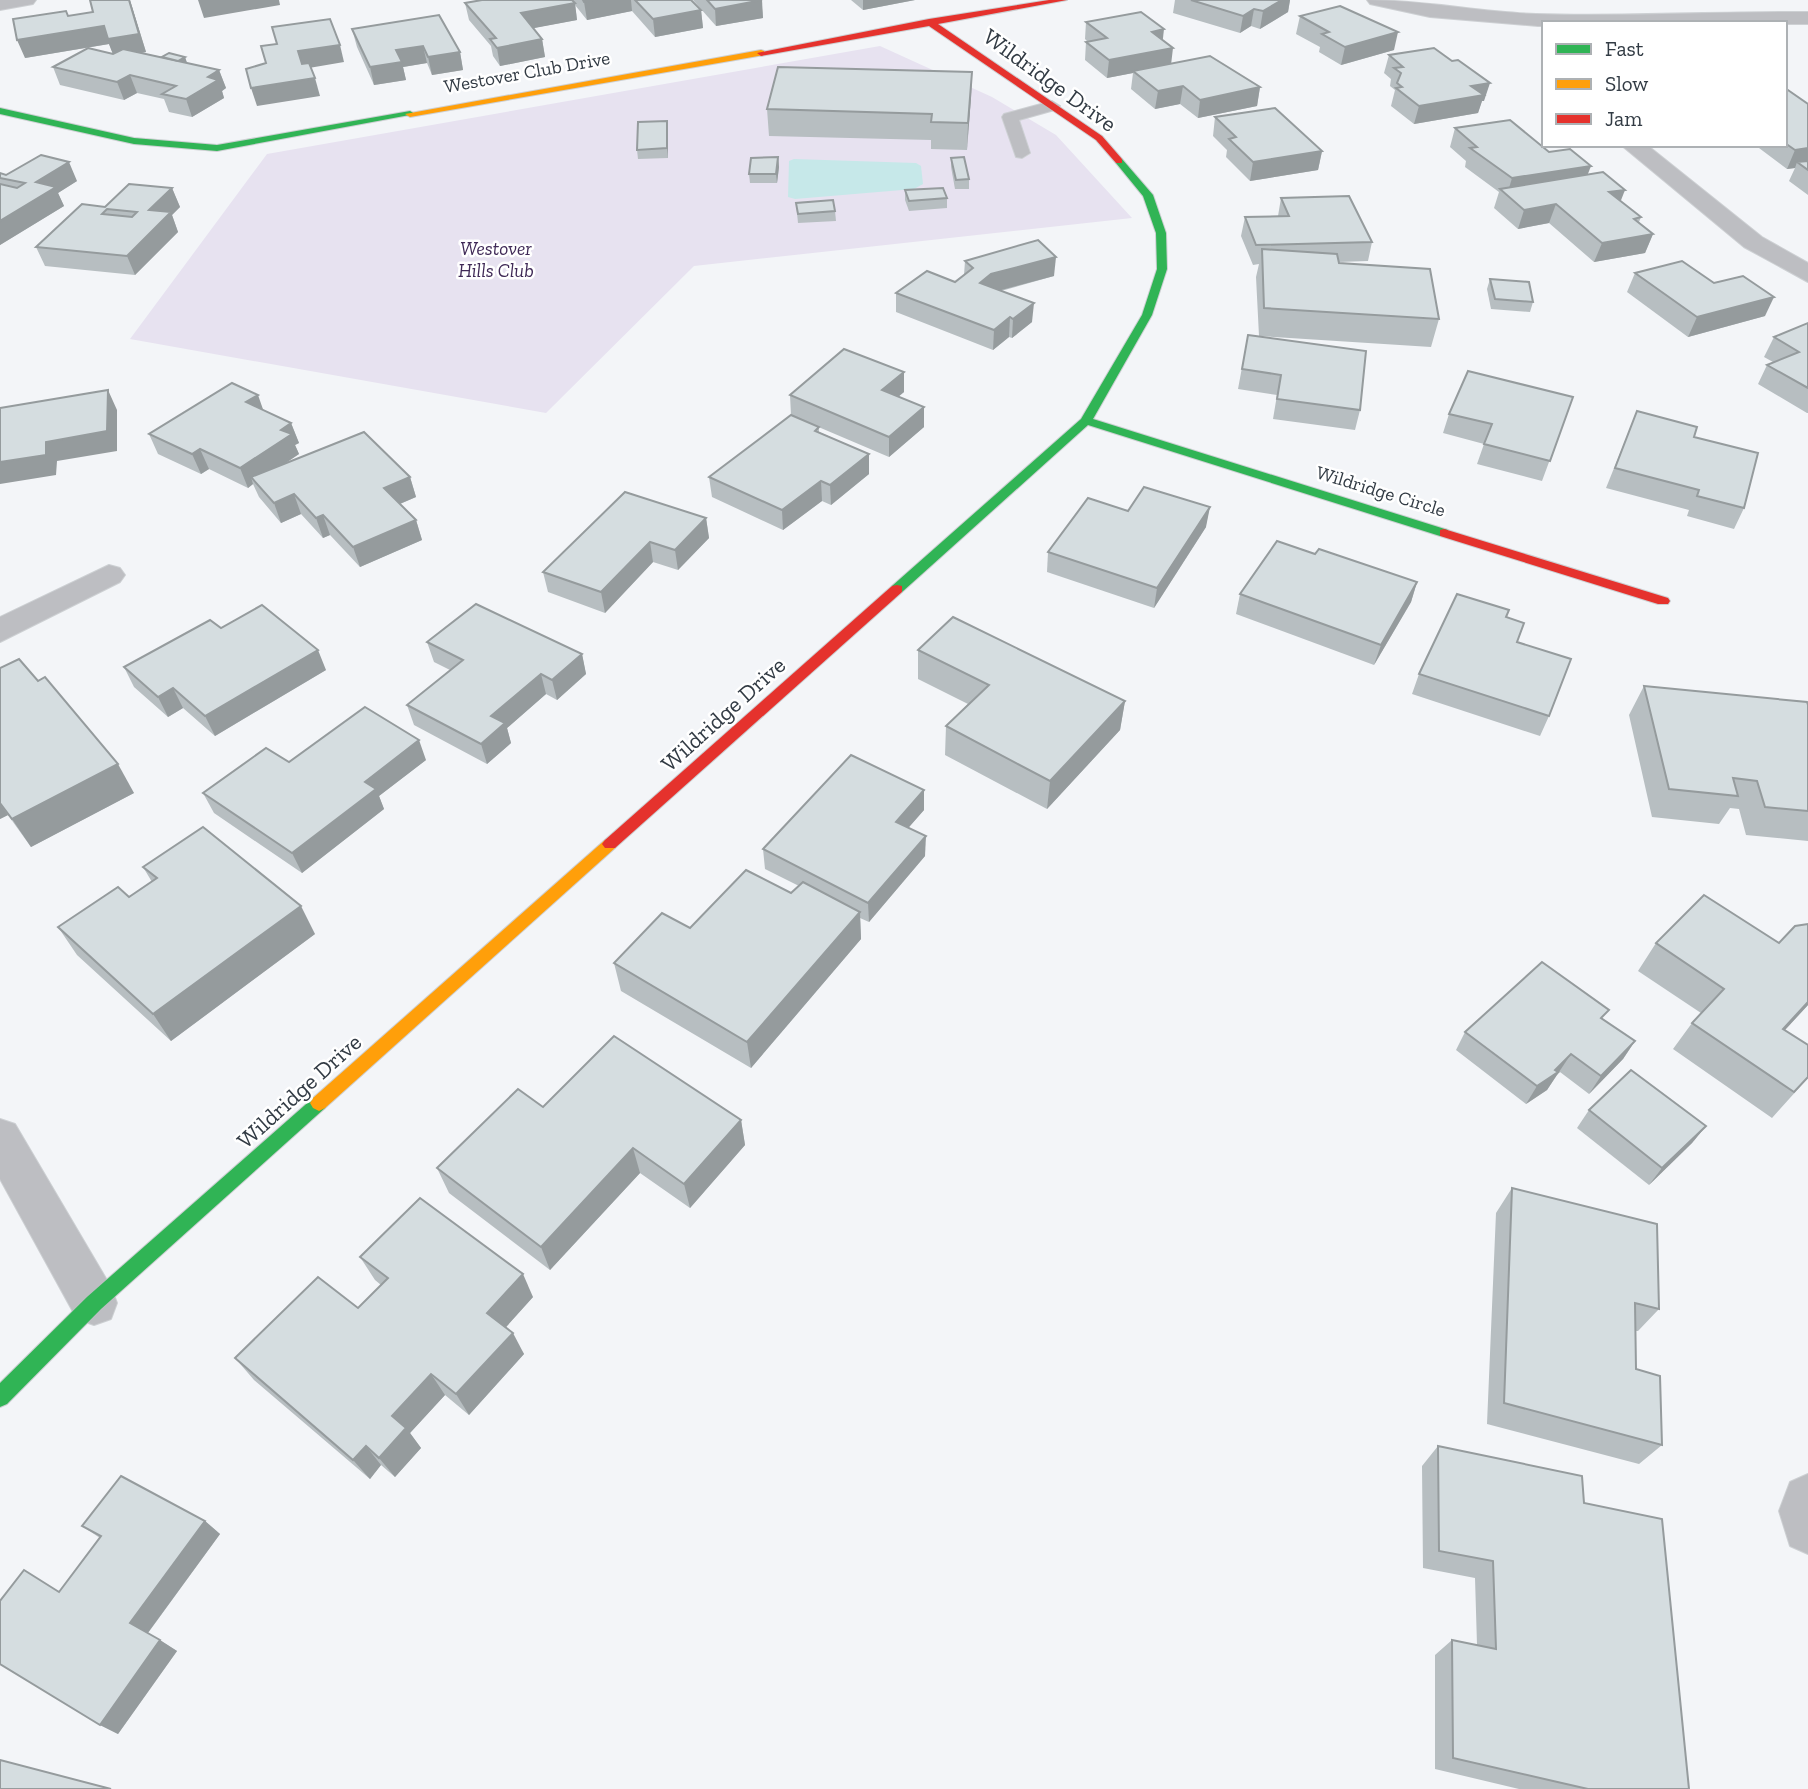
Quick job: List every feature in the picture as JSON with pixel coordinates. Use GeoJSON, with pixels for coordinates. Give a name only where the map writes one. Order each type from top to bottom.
{"type":"FeatureCollection","features":[{"type":"Feature","properties":{"kind":"street"},"geometry":{"type":"LineString","coordinates":[[0,4],[26,0]]}},
{"type":"Feature","properties":{"kind":"street","name":"Westover Club Drive"},"geometry":{"type":"LineString","coordinates":[[0,111],[134,145],[176,150],[217,148],[1063,0]]}},
{"type":"Feature","properties":{"kind":"street"},"geometry":{"type":"LineString","coordinates":[[1377,0],[1468,16],[1542,22]]}},
{"type":"Feature","properties":{"kind":"street"},"geometry":{"type":"LineString","coordinates":[[1603,21],[1808,18]]}},
{"type":"Feature","properties":{"kind":"street","name":"Wildridge Drive"},"geometry":{"type":"LineString","coordinates":[[0,1397],[94,1303],[1086,421],[1121,365],[1147,315],[1162,269],[1161,233],[1148,195],[1099,138],[929,22]]}},
{"type":"Feature","properties":{"kind":"street"},"geometry":{"type":"LineString","coordinates":[[1535,22],[1542,41]]}},
{"type":"Feature","properties":{"kind":"street"},"geometry":{"type":"LineString","coordinates":[[1634,147],[1753,242],[1808,274]]}},
{"type":"Feature","properties":{"kind":"street","name":"Wildridge Circle"},"geometry":{"type":"LineString","coordinates":[[1086,421],[1663,601]]}},
{"type":"Feature","properties":{"kind":"street"},"geometry":{"type":"LineString","coordinates":[[0,631],[109,576]]}},
{"type":"Feature","properties":{"kind":"street"},"geometry":{"type":"LineString","coordinates":[[0,1138],[94,1303]]}},
{"type":"Feature","properties":{"kind":"street"},"geometry":{"type":"LineString","coordinates":[[1808,1500],[1805,1511],[1808,1528]]}},
{"type":"Feature","properties":{"kind":"lane"},"geometry":{"type":"LineString","coordinates":[[1022,153],[1010,117],[1052,106]]}},
{"type":"Feature","properties":{"kind":"green space","name":"Westover Hills Club"},"geometry":{"type":"Polygon","coordinates":[[[880,46],[992,97],[1056,135],[1132,218],[694,266],[546,413],[130,339],[267,154],[880,46]]]}},
{"type":"Feature","properties":{"kind":"water"},"geometry":{"type":"Polygon","coordinates":[[[789,161],[916,163],[921,166],[923,184],[914,189],[795,199],[788,197],[789,161]]]}},
{"type":"Feature","properties":{"kind":"building"},"geometry":{"type":"Polygon","coordinates":[[[90,0],[129,0],[139,34],[108,39],[104,26],[17,40],[13,19],[66,11],[68,16],[93,12],[90,0]]]}},
{"type":"Feature","properties":{"kind":"building"},"geometry":{"type":"Polygon","coordinates":[[[482,0],[572,0],[575,3],[521,13],[542,39],[497,48],[490,39],[496,38],[465,3],[482,0]]]}},
{"type":"Feature","properties":{"kind":"building"},"geometry":{"type":"Polygon","coordinates":[[[635,0],[691,0],[701,10],[653,19],[635,0]]]}},
{"type":"Feature","properties":{"kind":"building"},"geometry":{"type":"Polygon","coordinates":[[[707,0],[762,0],[715,9],[707,0]]]}},
{"type":"Feature","properties":{"kind":"building"},"geometry":{"type":"Polygon","coordinates":[[[1191,0],[1282,0],[1263,11],[1254,9],[1243,16],[1191,0]]]}},
{"type":"Feature","properties":{"kind":"building"},"geometry":{"type":"Polygon","coordinates":[[[1340,6],[1398,32],[1345,47],[1322,34],[1329,32],[1300,16],[1340,6]]]}},
{"type":"Feature","properties":{"kind":"building"},"geometry":{"type":"Polygon","coordinates":[[[1141,12],[1164,29],[1152,32],[1173,48],[1109,60],[1086,42],[1107,38],[1086,22],[1141,12]]]}},
{"type":"Feature","properties":{"kind":"building"},"geometry":{"type":"Polygon","coordinates":[[[439,15],[460,52],[428,57],[423,46],[396,50],[402,62],[370,67],[352,29],[439,15]]]}},
{"type":"Feature","properties":{"kind":"building"},"geometry":{"type":"Polygon","coordinates":[[[330,19],[340,45],[298,51],[302,64],[309,63],[315,78],[251,88],[246,69],[266,63],[261,46],[277,44],[272,27],[330,19]]]}},
{"type":"Feature","properties":{"kind":"building"},"geometry":{"type":"Polygon","coordinates":[[[88,48],[113,54],[123,49],[219,70],[208,77],[218,80],[186,99],[162,94],[176,86],[130,75],[117,82],[53,67],[88,48]]]}},
{"type":"Feature","properties":{"kind":"building"},"geometry":{"type":"Polygon","coordinates":[[[1434,48],[1452,61],[1458,60],[1490,83],[1471,86],[1484,95],[1419,106],[1396,88],[1402,87],[1397,83],[1401,73],[1394,68],[1403,67],[1389,55],[1434,48]]]}},
{"type":"Feature","properties":{"kind":"building"},"geometry":{"type":"Polygon","coordinates":[[[169,53],[185,57],[178,61],[162,57],[169,53]]]}},
{"type":"Feature","properties":{"kind":"building"},"geometry":{"type":"Polygon","coordinates":[[[1210,56],[1260,87],[1200,100],[1183,86],[1158,91],[1133,71],[1210,56]]]}},
{"type":"Feature","properties":{"kind":"building"},"geometry":{"type":"Polygon","coordinates":[[[778,67],[972,72],[968,123],[931,122],[932,114],[767,109],[778,67]]]}},
{"type":"Feature","properties":{"kind":"building"},"geometry":{"type":"Polygon","coordinates":[[[1787,89],[1808,104],[1808,148],[1795,150],[1787,144],[1787,89]]]}},
{"type":"Feature","properties":{"kind":"building"},"geometry":{"type":"Polygon","coordinates":[[[1275,108],[1322,151],[1253,162],[1229,139],[1236,137],[1215,117],[1275,108]]]}},
{"type":"Feature","properties":{"kind":"building"},"geometry":{"type":"Polygon","coordinates":[[[1510,120],[1549,152],[1570,149],[1591,166],[1512,178],[1470,148],[1477,147],[1455,128],[1510,120]]]}},
{"type":"Feature","properties":{"kind":"building"},"geometry":{"type":"Polygon","coordinates":[[[667,121],[667,148],[637,150],[638,122],[667,121]]]}},
{"type":"Feature","properties":{"kind":"building"},"geometry":{"type":"Polygon","coordinates":[[[41,155],[69,162],[36,182],[56,187],[0,221],[0,184],[17,188],[25,183],[0,178],[0,173],[6,175],[41,155]]]}},
{"type":"Feature","properties":{"kind":"building"},"geometry":{"type":"Polygon","coordinates":[[[778,157],[776,174],[749,174],[751,158],[778,157]]]}},
{"type":"Feature","properties":{"kind":"building"},"geometry":{"type":"Polygon","coordinates":[[[964,157],[969,179],[956,180],[951,158],[964,157]]]}},
{"type":"Feature","properties":{"kind":"building"},"geometry":{"type":"Polygon","coordinates":[[[1808,161],[1808,170],[1797,162],[1808,161]]]}},
{"type":"Feature","properties":{"kind":"building"},"geometry":{"type":"Polygon","coordinates":[[[1603,172],[1625,190],[1609,192],[1641,217],[1634,219],[1653,234],[1602,243],[1556,204],[1524,210],[1500,189],[1603,172]]]}},
{"type":"Feature","properties":{"kind":"building"},"geometry":{"type":"Polygon","coordinates":[[[129,184],[172,188],[149,210],[171,212],[127,256],[36,247],[82,204],[105,207],[129,184]],[[107,209],[102,214],[132,217],[137,212],[107,209]]]}},
{"type":"Feature","properties":{"kind":"building"},"geometry":{"type":"Polygon","coordinates":[[[943,188],[947,198],[909,201],[905,190],[943,188]]]}},
{"type":"Feature","properties":{"kind":"building"},"geometry":{"type":"Polygon","coordinates":[[[1349,196],[1372,242],[1256,245],[1245,217],[1289,216],[1281,198],[1349,196]]]}},
{"type":"Feature","properties":{"kind":"building"},"geometry":{"type":"Polygon","coordinates":[[[833,200],[835,211],[798,214],[796,203],[833,200]]]}},
{"type":"Feature","properties":{"kind":"building"},"geometry":{"type":"Polygon","coordinates":[[[1038,240],[1056,257],[991,274],[980,283],[1034,303],[994,330],[896,293],[927,271],[955,282],[973,268],[965,261],[1038,240]]]}},
{"type":"Feature","properties":{"kind":"building"},"geometry":{"type":"Polygon","coordinates":[[[1262,249],[1337,254],[1339,263],[1430,269],[1439,319],[1264,308],[1262,249]]]}},
{"type":"Feature","properties":{"kind":"building"},"geometry":{"type":"Polygon","coordinates":[[[1682,261],[1714,283],[1743,276],[1774,297],[1697,317],[1635,273],[1682,261]]]}},
{"type":"Feature","properties":{"kind":"building"},"geometry":{"type":"Polygon","coordinates":[[[1490,279],[1529,282],[1533,302],[1495,299],[1490,279]]]}},
{"type":"Feature","properties":{"kind":"building"},"geometry":{"type":"Polygon","coordinates":[[[1808,323],[1808,388],[1767,365],[1799,352],[1774,337],[1808,323]]]}},
{"type":"Feature","properties":{"kind":"building"},"geometry":{"type":"Polygon","coordinates":[[[1248,335],[1366,351],[1360,410],[1277,399],[1281,375],[1242,369],[1248,335]]]}},
{"type":"Feature","properties":{"kind":"building"},"geometry":{"type":"Polygon","coordinates":[[[844,349],[904,372],[882,390],[924,407],[889,437],[790,395],[844,349]]]}},
{"type":"Feature","properties":{"kind":"building"},"geometry":{"type":"Polygon","coordinates":[[[1468,371],[1573,397],[1550,461],[1484,444],[1492,424],[1449,414],[1468,371]]]}},
{"type":"Feature","properties":{"kind":"building"},"geometry":{"type":"Polygon","coordinates":[[[232,383],[258,395],[246,402],[291,423],[281,430],[292,434],[240,468],[200,449],[192,454],[149,434],[232,383]]]}},
{"type":"Feature","properties":{"kind":"building"},"geometry":{"type":"Polygon","coordinates":[[[108,390],[107,431],[46,442],[46,455],[0,462],[0,408],[108,390]]]}},
{"type":"Feature","properties":{"kind":"building"},"geometry":{"type":"Polygon","coordinates":[[[1637,411],[1697,427],[1694,437],[1758,453],[1744,508],[1697,496],[1699,490],[1615,468],[1637,411]]]}},
{"type":"Feature","properties":{"kind":"building"},"geometry":{"type":"Polygon","coordinates":[[[791,415],[819,427],[815,431],[869,454],[830,485],[821,481],[782,510],[709,477],[791,415]]]}},
{"type":"Feature","properties":{"kind":"building"},"geometry":{"type":"Polygon","coordinates":[[[364,432],[410,477],[384,488],[416,520],[353,547],[323,515],[316,518],[294,494],[274,503],[251,477],[364,432]]]}},
{"type":"Feature","properties":{"kind":"building"},"geometry":{"type":"Polygon","coordinates":[[[1144,487],[1210,507],[1157,588],[1048,552],[1088,498],[1128,511],[1144,487]]]}},
{"type":"Feature","properties":{"kind":"building"},"geometry":{"type":"Polygon","coordinates":[[[625,492],[706,518],[675,550],[650,542],[601,592],[543,572],[625,492]]]}},
{"type":"Feature","properties":{"kind":"building"},"geometry":{"type":"Polygon","coordinates":[[[1277,541],[1315,554],[1319,549],[1417,582],[1381,645],[1240,594],[1277,541]]]}},
{"type":"Feature","properties":{"kind":"building"},"geometry":{"type":"Polygon","coordinates":[[[1457,594],[1509,610],[1506,617],[1524,623],[1517,642],[1571,659],[1549,716],[1419,674],[1457,594]]]}},
{"type":"Feature","properties":{"kind":"building"},"geometry":{"type":"Polygon","coordinates":[[[476,604],[582,654],[552,680],[541,674],[491,716],[505,723],[481,744],[407,705],[463,660],[427,642],[476,604]]]}},
{"type":"Feature","properties":{"kind":"building"},"geometry":{"type":"Polygon","coordinates":[[[262,605],[318,650],[205,716],[173,688],[158,697],[124,667],[210,620],[221,628],[262,605]]]}},
{"type":"Feature","properties":{"kind":"building"},"geometry":{"type":"Polygon","coordinates":[[[953,617],[1125,701],[1050,781],[946,726],[989,685],[918,650],[953,617]]]}},
{"type":"Feature","properties":{"kind":"building"},"geometry":{"type":"Polygon","coordinates":[[[19,659],[38,681],[45,677],[118,764],[12,819],[0,803],[0,668],[19,659]]]}},
{"type":"Feature","properties":{"kind":"building"},"geometry":{"type":"Polygon","coordinates":[[[1644,686],[1807,702],[1808,811],[1765,807],[1757,781],[1733,778],[1738,796],[1669,789],[1644,686]]]}},
{"type":"Feature","properties":{"kind":"building"},"geometry":{"type":"Polygon","coordinates":[[[365,707],[419,740],[365,782],[376,789],[292,853],[203,793],[266,748],[289,762],[365,707]]]}},
{"type":"Feature","properties":{"kind":"building"},"geometry":{"type":"Polygon","coordinates":[[[851,755],[924,790],[896,822],[926,836],[868,903],[763,849],[851,755]]]}},
{"type":"Feature","properties":{"kind":"building"},"geometry":{"type":"Polygon","coordinates":[[[203,827],[301,906],[153,1014],[58,927],[118,887],[129,897],[157,878],[143,867],[203,827]]]}},
{"type":"Feature","properties":{"kind":"building"},"geometry":{"type":"Polygon","coordinates":[[[746,870],[791,893],[803,882],[860,912],[747,1042],[614,963],[662,913],[690,928],[746,870]]]}},
{"type":"Feature","properties":{"kind":"building"},"geometry":{"type":"Polygon","coordinates":[[[1704,895],[1779,943],[1795,926],[1808,924],[1808,1002],[1783,1029],[1808,1045],[1808,1077],[1794,1092],[1692,1023],[1724,989],[1656,943],[1704,895]]]}},
{"type":"Feature","properties":{"kind":"building"},"geometry":{"type":"Polygon","coordinates":[[[1542,962],[1609,1010],[1601,1018],[1635,1041],[1601,1076],[1571,1054],[1555,1070],[1558,1072],[1537,1086],[1465,1032],[1542,962]]]}},
{"type":"Feature","properties":{"kind":"building"},"geometry":{"type":"Polygon","coordinates":[[[614,1036],[741,1120],[684,1184],[633,1148],[541,1247],[437,1168],[518,1089],[543,1107],[614,1036]]]}},
{"type":"Feature","properties":{"kind":"building"},"geometry":{"type":"Polygon","coordinates":[[[1631,1070],[1706,1126],[1662,1168],[1589,1110],[1631,1070]]]}},
{"type":"Feature","properties":{"kind":"building"},"geometry":{"type":"Polygon","coordinates":[[[1512,1188],[1657,1224],[1659,1309],[1635,1303],[1636,1369],[1660,1376],[1662,1445],[1504,1403],[1512,1188]]]}},
{"type":"Feature","properties":{"kind":"building"},"geometry":{"type":"Polygon","coordinates":[[[420,1198],[523,1274],[487,1313],[513,1333],[456,1394],[431,1374],[392,1416],[406,1428],[379,1458],[366,1446],[353,1460],[235,1358],[318,1277],[358,1308],[388,1278],[360,1257],[420,1198]]]}},
{"type":"Feature","properties":{"kind":"building"},"geometry":{"type":"Polygon","coordinates":[[[1438,1446],[1582,1476],[1584,1503],[1662,1519],[1689,1789],[1588,1789],[1453,1758],[1452,1640],[1496,1649],[1493,1561],[1439,1551],[1438,1446]]]}},
{"type":"Feature","properties":{"kind":"building"},"geometry":{"type":"Polygon","coordinates":[[[121,1476],[205,1521],[130,1623],[160,1640],[100,1725],[0,1664],[0,1601],[24,1570],[59,1592],[101,1536],[82,1526],[121,1476]]]}},
{"type":"Feature","properties":{"kind":"building"},"geometry":{"type":"Polygon","coordinates":[[[0,1760],[111,1789],[0,1789],[0,1760]]]}},
{"type":"Feature","properties":{"kind":"traffic: fast"},"geometry":{"type":"LineString","coordinates":[[0,111],[134,141],[217,148],[410,114]]}},
{"type":"Feature","properties":{"kind":"traffic: fast"},"geometry":{"type":"LineString","coordinates":[[897,589],[1086,421],[1147,315],[1162,269],[1161,233],[1148,195],[1119,161]]}},
{"type":"Feature","properties":{"kind":"traffic: fast"},"geometry":{"type":"LineString","coordinates":[[1086,421],[1444,533]]}},
{"type":"Feature","properties":{"kind":"traffic: fast"},"geometry":{"type":"LineString","coordinates":[[0,1397],[94,1303],[319,1103]]}},
{"type":"Feature","properties":{"kind":"traffic: slow"},"geometry":{"type":"LineString","coordinates":[[410,114],[761,53]]}},
{"type":"Feature","properties":{"kind":"traffic: slow"},"geometry":{"type":"LineString","coordinates":[[319,1103],[610,844]]}},
{"type":"Feature","properties":{"kind":"traffic: jam"},"geometry":{"type":"LineString","coordinates":[[761,53],[1063,0]]}},
{"type":"Feature","properties":{"kind":"traffic: jam"},"geometry":{"type":"LineString","coordinates":[[929,22],[1099,138],[1119,161]]}},
{"type":"Feature","properties":{"kind":"traffic: jam"},"geometry":{"type":"LineString","coordinates":[[1444,533],[1663,601]]}},
{"type":"Feature","properties":{"kind":"traffic: jam"},"geometry":{"type":"LineString","coordinates":[[610,844],[897,589]]}}]}
